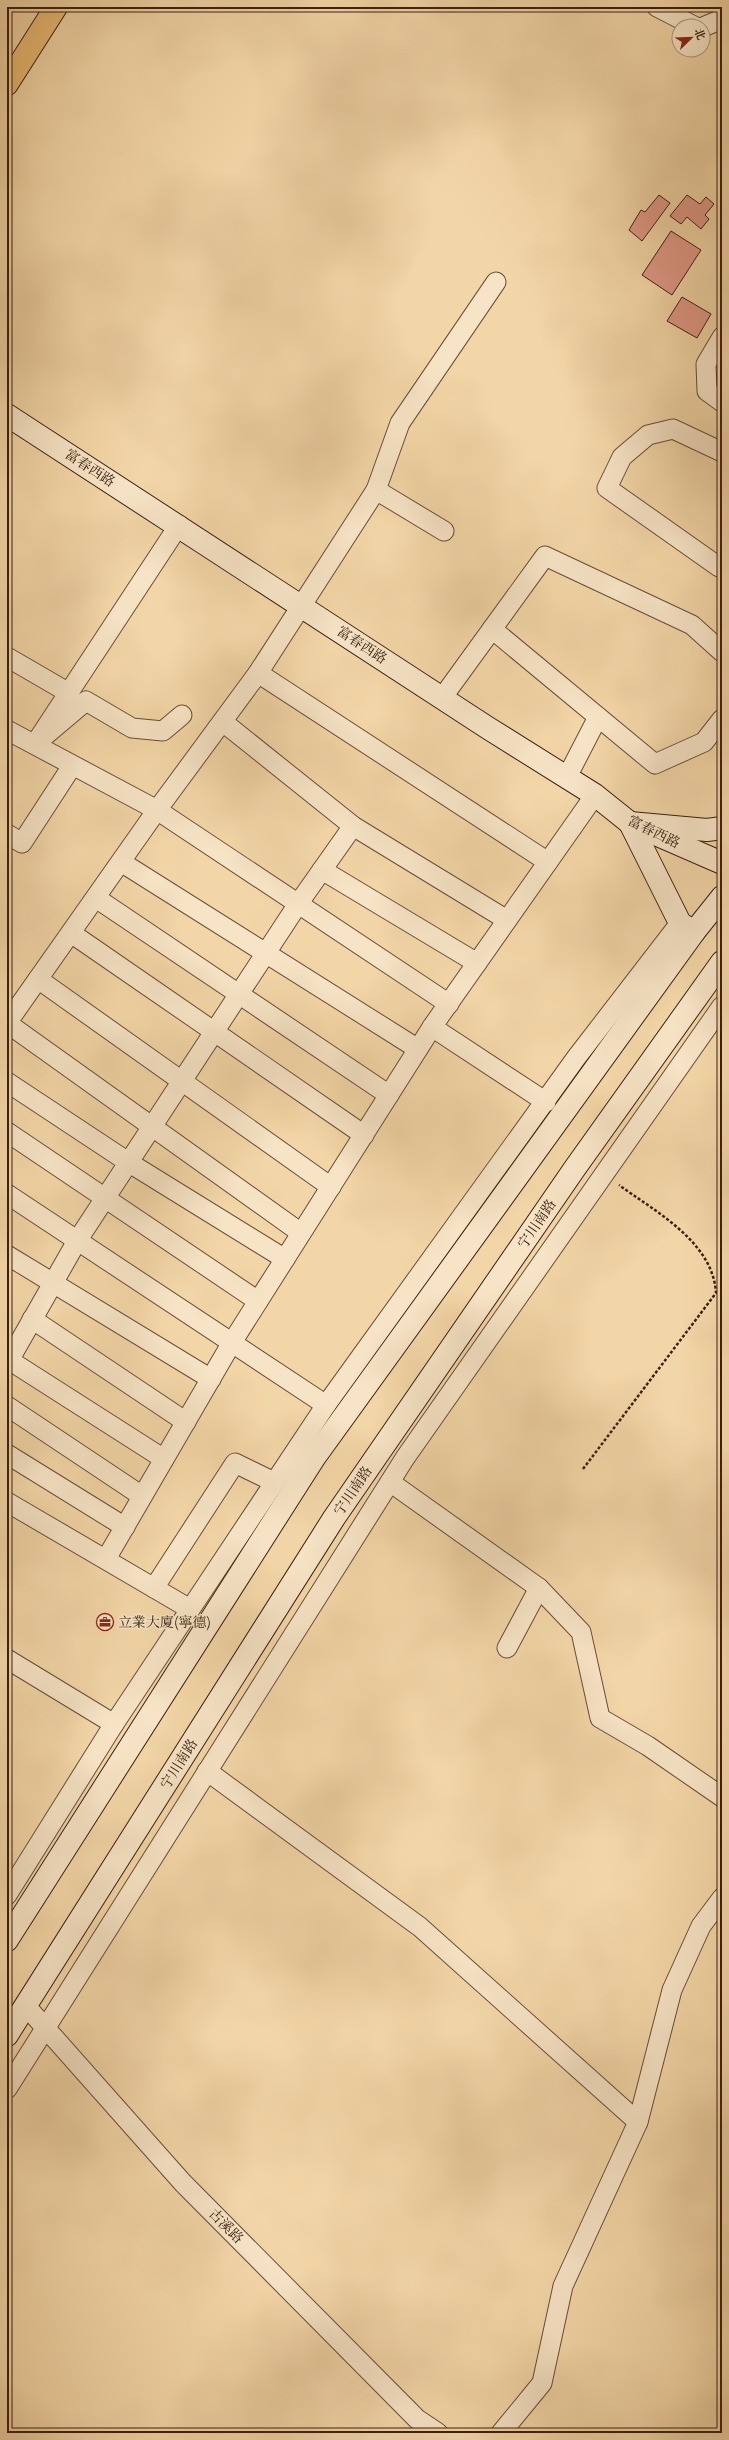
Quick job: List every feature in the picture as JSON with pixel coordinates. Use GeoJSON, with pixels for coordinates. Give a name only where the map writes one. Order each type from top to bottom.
{"type":"FeatureCollection","features":[{"type":"Feature","properties":{"kind":"highway"},"geometry":{"type":"LineString","coordinates":[[7,84],[56,7]]}},
{"type":"Feature","properties":{"kind":"main road","name":"富春西路"},"geometry":{"type":"LineString","coordinates":[[7,415],[179,525],[442,698],[595,795],[630,823],[722,863]]}},
{"type":"Feature","properties":{"kind":"main road"},"geometry":{"type":"LineString","coordinates":[[630,823],[708,830],[722,828]]}},
{"type":"Feature","properties":{"kind":"main road"},"geometry":{"type":"LineString","coordinates":[[630,823],[687,928]]}},
{"type":"Feature","properties":{"kind":"main road"},"geometry":{"type":"LineString","coordinates":[[8,1934],[314,1458],[687,928],[722,897]]}},
{"type":"Feature","properties":{"kind":"main road","name":"宁川南路"},"geometry":{"type":"LineString","coordinates":[[7,2035],[334,1518],[575,1168],[722,962]]}},
{"type":"Feature","properties":{"kind":"street"},"geometry":{"type":"LineString","coordinates":[[657,7],[678,18]]}},
{"type":"Feature","properties":{"kind":"street"},"geometry":{"type":"LineString","coordinates":[[711,23],[722,18]]}},
{"type":"Feature","properties":{"kind":"street"},"geometry":{"type":"LineString","coordinates":[[301,1233],[153,1125],[7,1023],[157,810],[258,673],[376,490],[400,423],[496,282]]}},
{"type":"Feature","properties":{"kind":"street"},"geometry":{"type":"LineString","coordinates":[[722,337],[706,364],[707,391],[722,402]]}},
{"type":"Feature","properties":{"kind":"street"},"geometry":{"type":"LineString","coordinates":[[719,567],[607,488],[622,457],[648,435],[673,429],[722,452]]}},
{"type":"Feature","properties":{"kind":"street"},"geometry":{"type":"LineString","coordinates":[[376,490],[444,531]]}},
{"type":"Feature","properties":{"kind":"street"},"geometry":{"type":"LineString","coordinates":[[35,744],[179,525]]}},
{"type":"Feature","properties":{"kind":"street"},"geometry":{"type":"LineString","coordinates":[[442,698],[545,556],[692,625],[722,652]]}},
{"type":"Feature","properties":{"kind":"street"},"geometry":{"type":"LineString","coordinates":[[492,629],[655,764],[704,742],[722,719]]}},
{"type":"Feature","properties":{"kind":"street"},"geometry":{"type":"LineString","coordinates":[[7,657],[69,693]]}},
{"type":"Feature","properties":{"kind":"street"},"geometry":{"type":"LineString","coordinates":[[258,673],[548,862]]}},
{"type":"Feature","properties":{"kind":"street"},"geometry":{"type":"LineString","coordinates":[[35,744],[86,701],[132,728],[163,731],[182,715]]}},
{"type":"Feature","properties":{"kind":"street"},"geometry":{"type":"LineString","coordinates":[[567,778],[598,717]]}},
{"type":"Feature","properties":{"kind":"street"},"geometry":{"type":"LineString","coordinates":[[223,722],[353,826],[507,920]]}},
{"type":"Feature","properties":{"kind":"street"},"geometry":{"type":"LineString","coordinates":[[7,730],[157,810],[449,1004]]}},
{"type":"Feature","properties":{"kind":"street"},"geometry":{"type":"LineString","coordinates":[[7,834],[22,843],[72,766]]}},
{"type":"Feature","properties":{"kind":"street"},"geometry":{"type":"LineString","coordinates":[[106,1559],[231,1344],[432,1027],[595,795]]}},
{"type":"Feature","properties":{"kind":"street"},"geometry":{"type":"LineString","coordinates":[[164,1459],[8,1362],[77,1241],[298,904],[353,826]]}},
{"type":"Feature","properties":{"kind":"street"},"geometry":{"type":"LineString","coordinates":[[121,862],[267,952],[418,1049]]}},
{"type":"Feature","properties":{"kind":"street"},"geometry":{"type":"LineString","coordinates":[[322,870],[477,963]]}},
{"type":"Feature","properties":{"kind":"street"},"geometry":{"type":"LineString","coordinates":[[96,898],[389,1095]]}},
{"type":"Feature","properties":{"kind":"street"},"geometry":{"type":"LineString","coordinates":[[7,1896],[114,1724],[326,1406],[546,1102],[576,1058],[687,928]]}},
{"type":"Feature","properties":{"kind":"street"},"geometry":{"type":"LineString","coordinates":[[71,933],[364,1135]]}},
{"type":"Feature","properties":{"kind":"street"},"geometry":{"type":"LineString","coordinates":[[38,979],[331,1187]]}},
{"type":"Feature","properties":{"kind":"street"},"geometry":{"type":"LineString","coordinates":[[7,2089],[390,1482],[722,1006]]}},
{"type":"Feature","properties":{"kind":"street"},"geometry":{"type":"LineString","coordinates":[[432,1027],[546,1102]]}},
{"type":"Feature","properties":{"kind":"street"},"geometry":{"type":"LineString","coordinates":[[7,1082],[128,1162],[285,1259]]}},
{"type":"Feature","properties":{"kind":"street"},"geometry":{"type":"LineString","coordinates":[[7,1132],[258,1301]]}},
{"type":"Feature","properties":{"kind":"street"},"geometry":{"type":"LineString","coordinates":[[7,1194],[326,1406]]}},
{"type":"Feature","properties":{"kind":"street"},"geometry":{"type":"LineString","coordinates":[[7,1255],[211,1379]]}},
{"type":"Feature","properties":{"kind":"street"},"geometry":{"type":"LineString","coordinates":[[32,1319],[186,1422]]}},
{"type":"Feature","properties":{"kind":"street"},"geometry":{"type":"LineString","coordinates":[[7,1406],[142,1496]]}},
{"type":"Feature","properties":{"kind":"street"},"geometry":{"type":"LineString","coordinates":[[7,1454],[125,1527]]}},
{"type":"Feature","properties":{"kind":"street"},"geometry":{"type":"LineString","coordinates":[[154,1588],[235,1463],[274,1482]]}},
{"type":"Feature","properties":{"kind":"street"},"geometry":{"type":"LineString","coordinates":[[390,1482],[539,1588],[581,1632],[600,1718],[648,1746],[722,1798]]}},
{"type":"Feature","properties":{"kind":"street"},"geometry":{"type":"LineString","coordinates":[[7,1502],[190,1609]]}},
{"type":"Feature","properties":{"kind":"street"},"geometry":{"type":"LineString","coordinates":[[507,1648],[539,1588]]}},
{"type":"Feature","properties":{"kind":"street"},"geometry":{"type":"LineString","coordinates":[[7,1659],[114,1724]]}},
{"type":"Feature","properties":{"kind":"street"},"geometry":{"type":"LineString","coordinates":[[207,1771],[420,1927],[638,2122]]}},
{"type":"Feature","properties":{"kind":"street"},"geometry":{"type":"LineString","coordinates":[[501,2433],[542,2383],[563,2286],[638,2122],[672,1990],[701,1926],[722,1898]]}},
{"type":"Feature","properties":{"kind":"street","name":"古溪路"},"geometry":{"type":"LineString","coordinates":[[26,2006],[184,2183],[417,2419],[438,2433]]}},
{"type":"Feature","properties":{"kind":"path"},"geometry":{"type":"LineString","coordinates":[[583,1470],[716,1293],[715,1276],[692,1240],[605,1173]]}},
{"type":"Feature","properties":{"kind":"building"},"geometry":{"type":"Polygon","coordinates":[[[659,195],[670,203],[642,241],[629,230],[641,210],[645,212],[659,195]]]}},
{"type":"Feature","properties":{"kind":"building"},"geometry":{"type":"Polygon","coordinates":[[[687,195],[700,204],[706,197],[714,204],[705,215],[709,219],[701,229],[687,217],[681,224],[670,216],[687,195]]]}},
{"type":"Feature","properties":{"kind":"building"},"geometry":{"type":"Polygon","coordinates":[[[671,231],[701,250],[672,295],[642,275],[671,231]]]}},
{"type":"Feature","properties":{"kind":"building"},"geometry":{"type":"Polygon","coordinates":[[[682,297],[711,314],[697,338],[667,321],[682,297]]]}},
{"type":"Feature","properties":{"kind":"building"},"geometry":{"type":"Polygon","coordinates":[[[722,368],[722,390],[711,383],[722,368]]]}},
{"type":"Feature","properties":{"kind":"place","name":"立業大廈(寧德)"},"geometry":{"type":"Point","coordinates":[105,1622]}}]}
